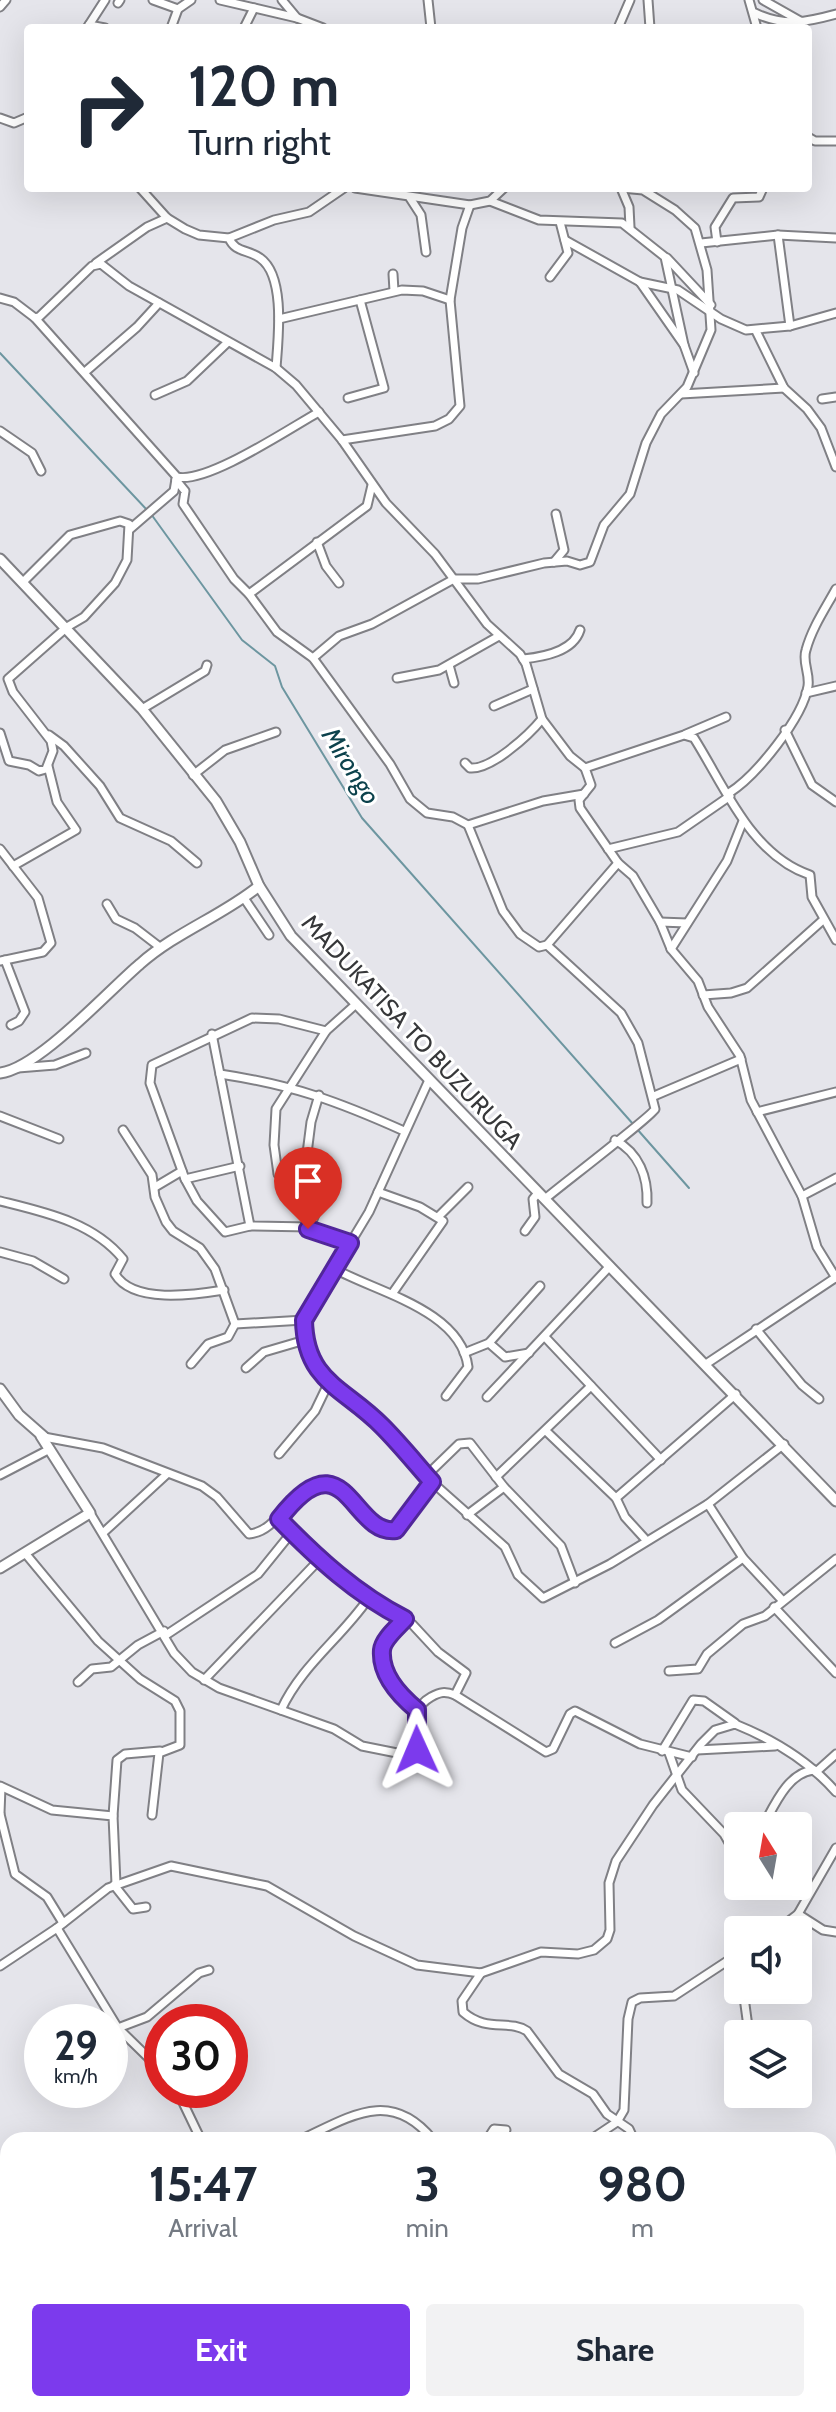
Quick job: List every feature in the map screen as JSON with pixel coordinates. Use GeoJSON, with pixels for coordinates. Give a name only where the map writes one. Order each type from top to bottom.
{"type":"FeatureCollection","features":[{"type":"Feature","properties":{"kind":"main road","name":"MADUKATISA TO BUZURUGA"},"geometry":{"type":"LineString","coordinates":[[0,559],[142,709],[193,775],[229,822],[259,886],[291,936],[836,1501]]}},
{"type":"Feature","properties":{"kind":"main road"},"geometry":{"type":"LineString","coordinates":[[0,1073],[18,1068],[41,1052],[161,948],[259,886]]}},
{"type":"Feature","properties":{"kind":"main road"},"geometry":{"type":"LineString","coordinates":[[0,1389],[42,1437],[90,1513],[0,1568]]}},
{"type":"Feature","properties":{"kind":"street"},"geometry":{"type":"LineString","coordinates":[[0,7],[6,0]]}},
{"type":"Feature","properties":{"kind":"street"},"geometry":{"type":"LineString","coordinates":[[90,24],[105,0]]}},
{"type":"Feature","properties":{"kind":"street"},"geometry":{"type":"LineString","coordinates":[[153,0],[178,9]]}},
{"type":"Feature","properties":{"kind":"street"},"geometry":{"type":"LineString","coordinates":[[172,24],[178,9],[191,0]]}},
{"type":"Feature","properties":{"kind":"street"},"geometry":{"type":"LineString","coordinates":[[220,0],[313,24]]}},
{"type":"Feature","properties":{"kind":"street"},"geometry":{"type":"LineString","coordinates":[[282,0],[297,18]]}},
{"type":"Feature","properties":{"kind":"street"},"geometry":{"type":"LineString","coordinates":[[428,0],[431,24]]}},
{"type":"Feature","properties":{"kind":"street"},"geometry":{"type":"LineString","coordinates":[[620,24],[630,0]]}},
{"type":"Feature","properties":{"kind":"street"},"geometry":{"type":"LineString","coordinates":[[648,0],[650,24]]}},
{"type":"Feature","properties":{"kind":"street"},"geometry":{"type":"LineString","coordinates":[[749,0],[756,24]]}},
{"type":"Feature","properties":{"kind":"street"},"geometry":{"type":"LineString","coordinates":[[763,0],[804,23]]}},
{"type":"Feature","properties":{"kind":"street"},"geometry":{"type":"LineString","coordinates":[[246,24],[254,8]]}},
{"type":"Feature","properties":{"kind":"street"},"geometry":{"type":"LineString","coordinates":[[755,13],[769,19],[804,23],[836,14]]}},
{"type":"Feature","properties":{"kind":"street"},"geometry":{"type":"LineString","coordinates":[[0,118],[24,126]]}},
{"type":"Feature","properties":{"kind":"street"},"geometry":{"type":"LineString","coordinates":[[19,123],[24,120]]}},
{"type":"Feature","properties":{"kind":"street"},"geometry":{"type":"LineString","coordinates":[[812,139],[836,141]]}},
{"type":"Feature","properties":{"kind":"street"},"geometry":{"type":"LineString","coordinates":[[144,192],[167,218],[192,233],[229,238],[279,218],[309,212],[338,192]]}},
{"type":"Feature","properties":{"kind":"street"},"geometry":{"type":"LineString","coordinates":[[377,192],[470,205],[490,201],[500,192]]}},
{"type":"Feature","properties":{"kind":"street"},"geometry":{"type":"LineString","coordinates":[[504,192],[514,211]]}},
{"type":"Feature","properties":{"kind":"street"},"geometry":{"type":"LineString","coordinates":[[623,192],[629,207],[630,227]]}},
{"type":"Feature","properties":{"kind":"street"},"geometry":{"type":"LineString","coordinates":[[313,658],[339,636],[372,624],[454,579],[478,579],[554,562],[580,565],[590,562],[604,525],[630,494],[656,424],[694,373],[708,340],[711,309],[701,243],[688,220],[646,192]]}},
{"type":"Feature","properties":{"kind":"street"},"geometry":{"type":"LineString","coordinates":[[717,242],[715,227],[733,198],[759,197],[761,192]]}},
{"type":"Feature","properties":{"kind":"street"},"geometry":{"type":"LineString","coordinates":[[410,198],[421,215],[426,252]]}},
{"type":"Feature","properties":{"kind":"street"},"geometry":{"type":"LineString","coordinates":[[490,201],[539,220],[611,222],[630,227],[665,257],[711,309]]}},
{"type":"Feature","properties":{"kind":"street"},"geometry":{"type":"LineString","coordinates":[[342,440],[435,426],[455,413],[461,399],[454,362],[450,300],[462,228],[470,205]]}},
{"type":"Feature","properties":{"kind":"street"},"geometry":{"type":"LineString","coordinates":[[35,318],[96,263],[147,227],[167,218]]}},
{"type":"Feature","properties":{"kind":"street"},"geometry":{"type":"LineString","coordinates":[[550,277],[568,253],[560,222]]}},
{"type":"Feature","properties":{"kind":"street"},"geometry":{"type":"LineString","coordinates":[[778,235],[790,326]]}},
{"type":"Feature","properties":{"kind":"street"},"geometry":{"type":"LineString","coordinates":[[701,243],[778,235],[836,238]]}},
{"type":"Feature","properties":{"kind":"street"},"geometry":{"type":"LineString","coordinates":[[229,238],[236,249],[264,262],[273,278],[279,319],[276,368]]}},
{"type":"Feature","properties":{"kind":"street"},"geometry":{"type":"LineString","coordinates":[[565,240],[640,282],[684,292],[756,331],[790,326],[836,313]]}},
{"type":"Feature","properties":{"kind":"street"},"geometry":{"type":"LineString","coordinates":[[665,257],[684,345],[694,373]]}},
{"type":"Feature","properties":{"kind":"street"},"geometry":{"type":"LineString","coordinates":[[96,263],[159,303],[276,368],[319,412],[372,485],[499,636],[523,659],[542,719],[570,756],[585,768],[591,781],[579,800],[580,808],[618,863],[633,876],[660,922],[671,949],[694,976],[741,1059],[757,1112],[802,1196],[817,1247],[836,1278],[706,1364]]}},
{"type":"Feature","properties":{"kind":"street"},"geometry":{"type":"LineString","coordinates":[[393,274],[394,291]]}},
{"type":"Feature","properties":{"kind":"street"},"geometry":{"type":"LineString","coordinates":[[640,282],[684,345]]}},
{"type":"Feature","properties":{"kind":"street"},"geometry":{"type":"LineString","coordinates":[[279,319],[394,291],[423,291],[450,300]]}},
{"type":"Feature","properties":{"kind":"street"},"geometry":{"type":"LineString","coordinates":[[0,298],[14,302],[35,318],[176,478],[185,491],[183,504],[234,579],[280,636],[313,658],[390,764],[414,804],[427,813],[453,817],[468,825],[497,900],[511,923],[530,942],[539,947],[547,945],[618,863]]}},
{"type":"Feature","properties":{"kind":"street"},"geometry":{"type":"LineString","coordinates":[[348,398],[384,388],[360,300]]}},
{"type":"Feature","properties":{"kind":"street"},"geometry":{"type":"LineString","coordinates":[[85,372],[137,327],[159,303]]}},
{"type":"Feature","properties":{"kind":"street"},"geometry":{"type":"LineString","coordinates":[[756,331],[784,388],[813,416],[836,467]]}},
{"type":"Feature","properties":{"kind":"street"},"geometry":{"type":"LineString","coordinates":[[155,395],[178,388],[228,342]]}},
{"type":"Feature","properties":{"kind":"street"},"geometry":{"type":"LineString","coordinates":[[681,394],[784,388]]}},
{"type":"Feature","properties":{"kind":"street"},"geometry":{"type":"LineString","coordinates":[[822,399],[836,397]]}},
{"type":"Feature","properties":{"kind":"street"},"geometry":{"type":"LineString","coordinates":[[176,478],[187,478],[229,464],[319,412]]}},
{"type":"Feature","properties":{"kind":"street"},"geometry":{"type":"LineString","coordinates":[[0,431],[32,453],[41,471]]}},
{"type":"Feature","properties":{"kind":"street"},"geometry":{"type":"LineString","coordinates":[[130,529],[174,491],[176,478]]}},
{"type":"Feature","properties":{"kind":"street"},"geometry":{"type":"LineString","coordinates":[[249,594],[367,506],[372,485]]}},
{"type":"Feature","properties":{"kind":"street"},"geometry":{"type":"LineString","coordinates":[[554,562],[564,550],[556,514]]}},
{"type":"Feature","properties":{"kind":"street"},"geometry":{"type":"LineString","coordinates":[[23,582],[73,533],[124,520],[130,529],[125,566],[115,583],[84,617],[67,627],[10,676],[9,683],[47,733],[64,746],[100,786],[120,818],[171,841],[197,863]]}},
{"type":"Feature","properties":{"kind":"street"},"geometry":{"type":"LineString","coordinates":[[317,542],[326,566],[339,583]]}},
{"type":"Feature","properties":{"kind":"street"},"geometry":{"type":"LineString","coordinates":[[608,849],[678,832],[730,795],[748,778],[785,730],[806,693],[808,681],[804,654],[815,625],[836,589]]}},
{"type":"Feature","properties":{"kind":"street"},"geometry":{"type":"LineString","coordinates":[[523,659],[562,650],[576,640],[580,630]]}},
{"type":"Feature","properties":{"kind":"street"},"geometry":{"type":"LineString","coordinates":[[397,678],[431,673],[499,636]]}},
{"type":"Feature","properties":{"kind":"street"},"geometry":{"type":"LineString","coordinates":[[142,709],[205,671],[207,665]]}},
{"type":"Feature","properties":{"kind":"street"},"geometry":{"type":"LineString","coordinates":[[449,665],[454,683]]}},
{"type":"Feature","properties":{"kind":"street"},"geometry":{"type":"LineString","coordinates":[[0,687],[9,683]]}},
{"type":"Feature","properties":{"kind":"street"},"geometry":{"type":"LineString","coordinates":[[806,693],[836,686]]}},
{"type":"Feature","properties":{"kind":"street"},"geometry":{"type":"LineString","coordinates":[[494,706],[533,689]]}},
{"type":"Feature","properties":{"kind":"street"},"geometry":{"type":"LineString","coordinates":[[585,768],[684,735],[726,717]]}},
{"type":"Feature","properties":{"kind":"street"},"geometry":{"type":"LineString","coordinates":[[465,763],[470,768],[484,766],[528,735],[542,719]]}},
{"type":"Feature","properties":{"kind":"street"},"geometry":{"type":"LineString","coordinates":[[785,730],[812,785],[836,802]]}},
{"type":"Feature","properties":{"kind":"street"},"geometry":{"type":"LineString","coordinates":[[193,775],[225,750],[276,732]]}},
{"type":"Feature","properties":{"kind":"street"},"geometry":{"type":"LineString","coordinates":[[0,733],[9,761],[29,765],[39,771],[48,766]]}},
{"type":"Feature","properties":{"kind":"street"},"geometry":{"type":"LineString","coordinates":[[13,866],[76,830],[57,802],[48,766],[53,751],[47,733]]}},
{"type":"Feature","properties":{"kind":"street"},"geometry":{"type":"LineString","coordinates":[[684,735],[694,738],[743,821],[794,868],[810,875],[812,897],[836,940]]}},
{"type":"Feature","properties":{"kind":"street"},"geometry":{"type":"LineString","coordinates":[[468,825],[543,801],[584,794]]}},
{"type":"Feature","properties":{"kind":"street"},"geometry":{"type":"LineString","coordinates":[[671,949],[727,861],[743,821]]}},
{"type":"Feature","properties":{"kind":"street"},"geometry":{"type":"LineString","coordinates":[[0,849],[43,907],[51,943],[43,952],[3,961],[25,1012],[19,1021],[11,1025]]}},
{"type":"Feature","properties":{"kind":"street"},"geometry":{"type":"LineString","coordinates":[[244,898],[269,935]]}},
{"type":"Feature","properties":{"kind":"street"},"geometry":{"type":"LineString","coordinates":[[107,904],[116,919],[135,928],[161,948]]}},
{"type":"Feature","properties":{"kind":"street"},"geometry":{"type":"LineString","coordinates":[[703,995],[739,992],[754,984],[823,920]]}},
{"type":"Feature","properties":{"kind":"street"},"geometry":{"type":"LineString","coordinates":[[660,922],[687,923]]}},
{"type":"Feature","properties":{"kind":"street"},"geometry":{"type":"LineString","coordinates":[[525,1231],[535,1217],[533,1199],[542,1196],[615,1140],[652,1117],[654,1096],[638,1043],[621,1013],[547,945]]}},
{"type":"Feature","properties":{"kind":"street"},"geometry":{"type":"LineString","coordinates":[[278,1174],[274,1145],[276,1109],[326,1031],[355,1005]]}},
{"type":"Feature","properties":{"kind":"street"},"geometry":{"type":"LineString","coordinates":[[326,1031],[279,1019],[252,1018],[212,1034],[152,1065],[150,1083],[184,1175],[197,1201],[225,1232],[273,1224],[310,1227],[350,1243]]}},
{"type":"Feature","properties":{"kind":"street"},"geometry":{"type":"LineString","coordinates":[[212,1034],[250,1226]]}},
{"type":"Feature","properties":{"kind":"street"},"geometry":{"type":"LineString","coordinates":[[18,1068],[55,1065],[86,1053]]}},
{"type":"Feature","properties":{"kind":"street"},"geometry":{"type":"LineString","coordinates":[[654,1096],[741,1059]]}},
{"type":"Feature","properties":{"kind":"street"},"geometry":{"type":"LineString","coordinates":[[220,1074],[291,1086],[404,1131]]}},
{"type":"Feature","properties":{"kind":"street"},"geometry":{"type":"LineString","coordinates":[[429,1080],[378,1192],[304,1320],[305,1340],[316,1369],[328,1384],[382,1426],[429,1479],[505,1547],[518,1575],[538,1597],[549,1597],[631,1553],[646,1540],[708,1504],[784,1444]]}},
{"type":"Feature","properties":{"kind":"street"},"geometry":{"type":"LineString","coordinates":[[757,1112],[836,1092]]}},
{"type":"Feature","properties":{"kind":"street"},"geometry":{"type":"LineString","coordinates":[[310,1227],[327,1184],[305,1169],[311,1122],[319,1095]]}},
{"type":"Feature","properties":{"kind":"street"},"geometry":{"type":"LineString","coordinates":[[0,1116],[59,1139]]}},
{"type":"Feature","properties":{"kind":"street"},"geometry":{"type":"LineString","coordinates":[[123,1130],[152,1175],[155,1197],[166,1222],[173,1231],[200,1248],[215,1269],[235,1324],[228,1337],[208,1344],[191,1364]]}},
{"type":"Feature","properties":{"kind":"street"},"geometry":{"type":"LineString","coordinates":[[615,1140],[630,1150],[641,1168],[647,1180],[647,1203]]}},
{"type":"Feature","properties":{"kind":"street"},"geometry":{"type":"LineString","coordinates":[[155,1187],[184,1175],[240,1166]]}},
{"type":"Feature","properties":{"kind":"street"},"geometry":{"type":"LineString","coordinates":[[802,1196],[836,1178]]}},
{"type":"Feature","properties":{"kind":"street"},"geometry":{"type":"LineString","coordinates":[[439,1216],[468,1187]]}},
{"type":"Feature","properties":{"kind":"street"},"geometry":{"type":"LineString","coordinates":[[378,1192],[439,1216],[443,1223],[392,1294]]}},
{"type":"Feature","properties":{"kind":"street"},"geometry":{"type":"LineString","coordinates":[[0,1201],[58,1216],[106,1241],[123,1259],[115,1274],[124,1286],[158,1294],[224,1290]]}},
{"type":"Feature","properties":{"kind":"street"},"geometry":{"type":"LineString","coordinates":[[0,1252],[33,1261],[64,1279]]}},
{"type":"Feature","properties":{"kind":"street"},"geometry":{"type":"LineString","coordinates":[[487,1397],[610,1266]]}},
{"type":"Feature","properties":{"kind":"street"},"geometry":{"type":"LineString","coordinates":[[335,1269],[392,1294],[437,1319],[464,1353],[467,1372],[446,1396]]}},
{"type":"Feature","properties":{"kind":"street"},"geometry":{"type":"LineString","coordinates":[[464,1353],[489,1343],[540,1286]]}},
{"type":"Feature","properties":{"kind":"street"},"geometry":{"type":"LineString","coordinates":[[235,1324],[304,1320]]}},
{"type":"Feature","properties":{"kind":"street"},"geometry":{"type":"LineString","coordinates":[[756,1329],[802,1385],[819,1399]]}},
{"type":"Feature","properties":{"kind":"street"},"geometry":{"type":"LineString","coordinates":[[545,1337],[661,1460]]}},
{"type":"Feature","properties":{"kind":"street"},"geometry":{"type":"LineString","coordinates":[[246,1368],[264,1352],[305,1340]]}},
{"type":"Feature","properties":{"kind":"street"},"geometry":{"type":"LineString","coordinates":[[489,1343],[505,1357],[529,1353]]}},
{"type":"Feature","properties":{"kind":"street"},"geometry":{"type":"LineString","coordinates":[[279,1454],[288,1448],[315,1411],[328,1384]]}},
{"type":"Feature","properties":{"kind":"street"},"geometry":{"type":"LineString","coordinates":[[496,1477],[591,1386]]}},
{"type":"Feature","properties":{"kind":"street"},"geometry":{"type":"LineString","coordinates":[[616,1498],[736,1394]]}},
{"type":"Feature","properties":{"kind":"street"},"geometry":{"type":"LineString","coordinates":[[546,1431],[616,1498],[625,1517],[646,1540]]}},
{"type":"Feature","properties":{"kind":"street"},"geometry":{"type":"LineString","coordinates":[[42,1437],[103,1448],[209,1490],[249,1534],[269,1527],[301,1493],[319,1485],[345,1491],[376,1525],[396,1530],[429,1479],[465,1441],[561,1546],[575,1583]]}},
{"type":"Feature","properties":{"kind":"street"},"geometry":{"type":"LineString","coordinates":[[0,1475],[50,1449]]}},
{"type":"Feature","properties":{"kind":"street"},"geometry":{"type":"LineString","coordinates":[[104,1532],[167,1474]]}},
{"type":"Feature","properties":{"kind":"street"},"geometry":{"type":"LineString","coordinates":[[467,1515],[504,1487]]}},
{"type":"Feature","properties":{"kind":"street"},"geometry":{"type":"LineString","coordinates":[[708,1504],[743,1558],[782,1600]]}},
{"type":"Feature","properties":{"kind":"street"},"geometry":{"type":"LineString","coordinates":[[90,1513],[180,1660],[204,1680],[341,1732],[362,1746],[407,1755],[417,1750],[417,1710],[388,1677],[382,1653],[387,1640],[405,1619]]}},
{"type":"Feature","properties":{"kind":"street"},"geometry":{"type":"LineString","coordinates":[[279,1519],[368,1599],[405,1619],[466,1673],[455,1695]]}},
{"type":"Feature","properties":{"kind":"street"},"geometry":{"type":"LineString","coordinates":[[78,1682],[87,1671],[111,1667],[138,1645],[165,1633],[258,1574],[292,1532]]}},
{"type":"Feature","properties":{"kind":"street"},"geometry":{"type":"LineString","coordinates":[[25,1553],[88,1630],[119,1661],[177,1704],[180,1745],[160,1751],[125,1754],[117,1760],[113,1816],[115,1884],[133,1909],[146,1907]]}},
{"type":"Feature","properties":{"kind":"street"},"geometry":{"type":"LineString","coordinates":[[615,1643],[658,1620],[743,1558]]}},
{"type":"Feature","properties":{"kind":"street"},"geometry":{"type":"LineString","coordinates":[[204,1680],[320,1559]]}},
{"type":"Feature","properties":{"kind":"street"},"geometry":{"type":"LineString","coordinates":[[669,1671],[698,1669],[707,1654],[743,1624],[765,1616],[836,1559]]}},
{"type":"Feature","properties":{"kind":"street"},"geometry":{"type":"LineString","coordinates":[[281,1710],[306,1670],[351,1623],[368,1599]]}},
{"type":"Feature","properties":{"kind":"street"},"geometry":{"type":"LineString","coordinates":[[774,1607],[836,1673]]}},
{"type":"Feature","properties":{"kind":"street"},"geometry":{"type":"LineString","coordinates":[[417,1710],[439,1693],[455,1695],[546,1752],[553,1749],[570,1714],[575,1711],[640,1744],[666,1752],[695,1754],[778,1746]]}},
{"type":"Feature","properties":{"kind":"street"},"geometry":{"type":"LineString","coordinates":[[666,1752],[693,1700],[704,1701],[735,1724],[778,1746],[815,1771],[836,1792]]}},
{"type":"Feature","properties":{"kind":"street"},"geometry":{"type":"LineString","coordinates":[[0,1966],[115,1884],[171,1866],[230,1875],[267,1886],[354,1936],[417,1965],[481,1973],[541,1952],[578,1954],[601,1946],[613,1917],[609,1883],[611,1870],[653,1805],[715,1730],[735,1724]]}},
{"type":"Feature","properties":{"kind":"street"},"geometry":{"type":"LineString","coordinates":[[152,1815],[160,1751]]}},
{"type":"Feature","properties":{"kind":"street"},"geometry":{"type":"LineString","coordinates":[[666,1752],[685,1794],[724,1834]]}},
{"type":"Feature","properties":{"kind":"street"},"geometry":{"type":"LineString","coordinates":[[770,1812],[778,1796],[802,1772],[815,1771],[836,1754]]}},
{"type":"Feature","properties":{"kind":"street"},"geometry":{"type":"LineString","coordinates":[[100,2004],[47,1897],[15,1874],[0,1814],[1,1786],[52,1810],[113,1816]]}},
{"type":"Feature","properties":{"kind":"street"},"geometry":{"type":"LineString","coordinates":[[795,1916],[836,1848]]}},
{"type":"Feature","properties":{"kind":"street"},"geometry":{"type":"LineString","coordinates":[[798,1914],[823,1930],[836,1932]]}},
{"type":"Feature","properties":{"kind":"street"},"geometry":{"type":"LineString","coordinates":[[602,2132],[617,2122],[626,2102],[628,2019],[632,2002],[640,1998],[674,1996],[724,1966]]}},
{"type":"Feature","properties":{"kind":"street"},"geometry":{"type":"LineString","coordinates":[[128,2024],[147,2017],[199,1973],[209,1970]]}},
{"type":"Feature","properties":{"kind":"street"},"geometry":{"type":"LineString","coordinates":[[481,1973],[462,2001],[463,2012],[491,2026],[520,2026],[527,2031],[559,2074],[593,2094],[617,2122],[630,2132]]}},
{"type":"Feature","properties":{"kind":"street"},"geometry":{"type":"LineString","coordinates":[[128,2042],[144,2056]]}},
{"type":"Feature","properties":{"kind":"street"},"geometry":{"type":"LineString","coordinates":[[186,2108],[197,2132]]}},
{"type":"Feature","properties":{"kind":"street"},"geometry":{"type":"LineString","coordinates":[[319,2132],[349,2119],[393,2109],[409,2116],[425,2132]]}},
{"type":"Feature","properties":{"kind":"street"},"geometry":{"type":"LineString","coordinates":[[492,2132],[494,2129],[506,2130]]}},
{"type":"Feature","properties":{"kind":"waterway","name":"Mirongo"},"geometry":{"type":"LineString","coordinates":[[0,353],[147,510]]}},
{"type":"Feature","properties":{"kind":"waterway","name":"Mirongo"},"geometry":{"type":"LineString","coordinates":[[151,514],[242,640],[275,666],[282,687],[362,818],[633,1124]]}},
{"type":"Feature","properties":{"kind":"waterway","name":"Mirongo"},"geometry":{"type":"LineString","coordinates":[[637,1129],[689,1188]]}},
{"type":"Feature","properties":{"kind":"route"},"geometry":{"type":"LineString","coordinates":[[308,1229],[310,1227],[350,1243],[304,1320],[305,1340],[316,1369],[328,1384],[382,1426],[432,1482],[396,1530],[386,1530],[376,1525],[345,1491],[319,1485],[301,1493],[279,1519],[368,1599],[405,1619],[387,1640],[382,1653],[388,1677],[417,1710],[417,1750]]}}]}
